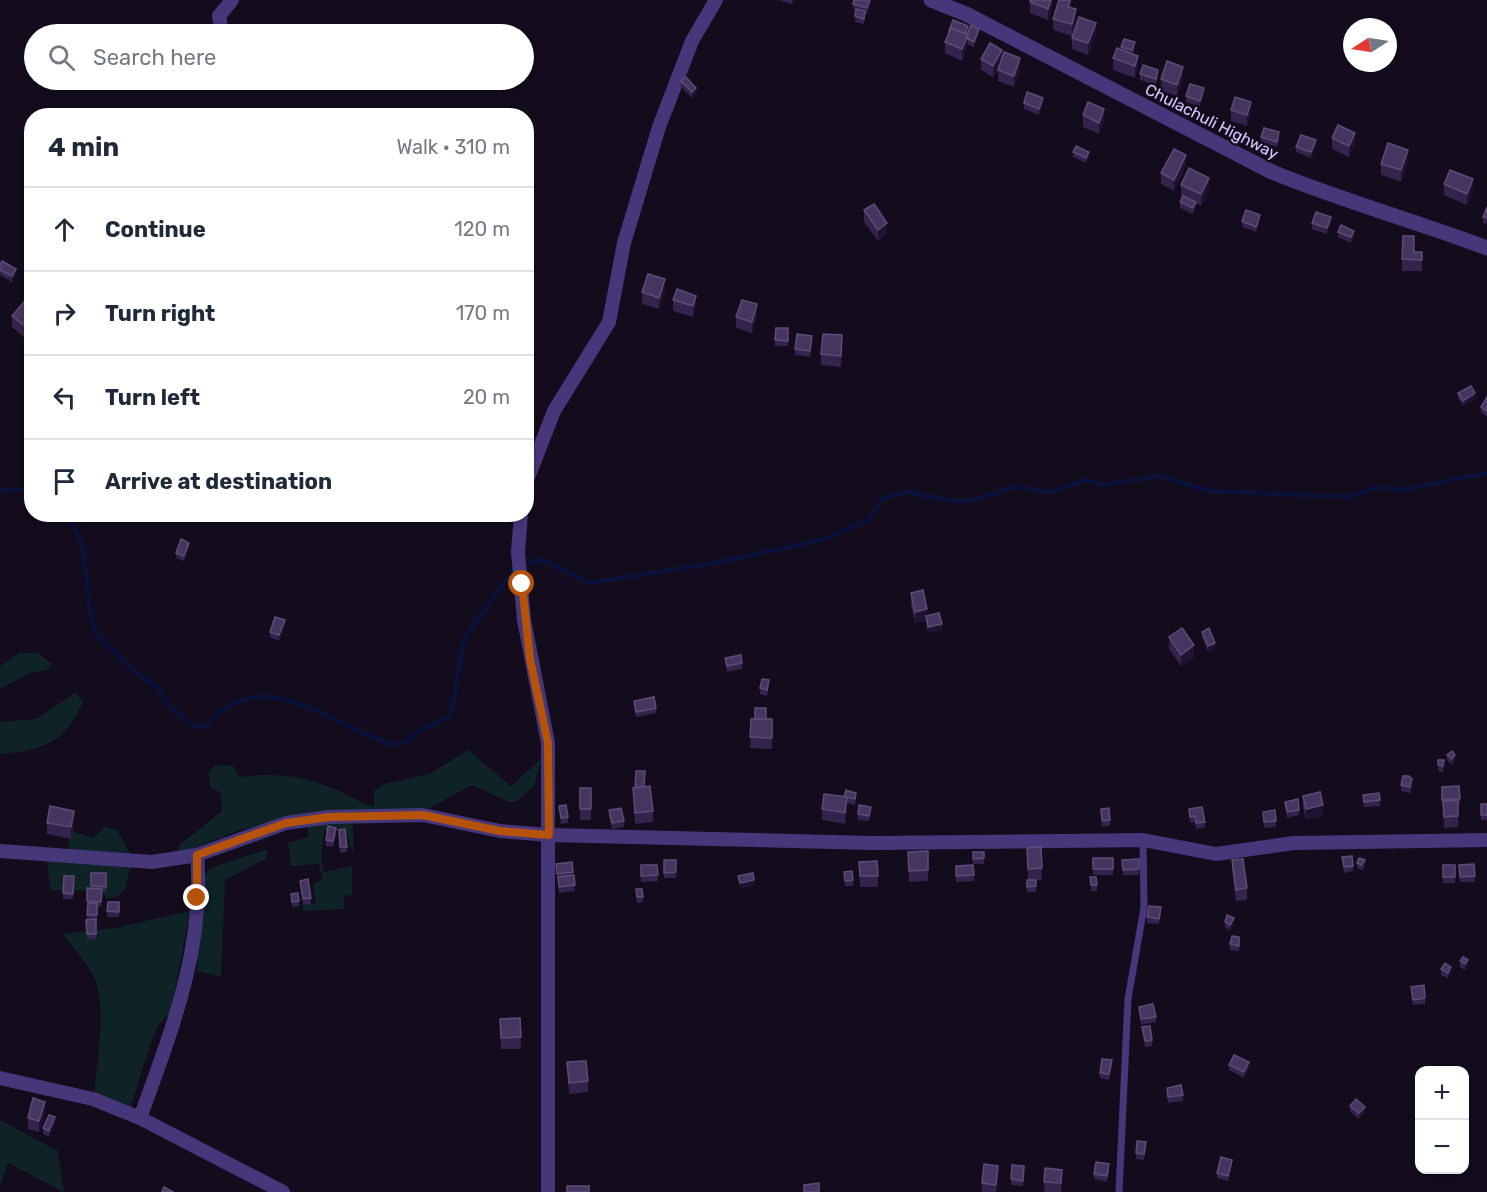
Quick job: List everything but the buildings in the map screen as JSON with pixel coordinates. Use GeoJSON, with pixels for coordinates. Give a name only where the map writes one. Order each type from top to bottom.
{"type":"FeatureCollection","features":[{"type":"Feature","properties":{"kind":"street"},"geometry":{"type":"LineString","coordinates":[[220,24],[219,16],[232,0]]}},
{"type":"Feature","properties":{"kind":"street"},"geometry":{"type":"LineString","coordinates":[[534,462],[554,411],[609,322],[624,243],[659,127],[692,41],[716,0]]}},
{"type":"Feature","properties":{"kind":"street","name":"Chulachuli Highway"},"geometry":{"type":"LineString","coordinates":[[931,0],[1019,41],[1272,172],[1318,191],[1429,226],[1487,248]]}},
{"type":"Feature","properties":{"kind":"street"},"geometry":{"type":"LineString","coordinates":[[520,522],[518,552],[524,620],[548,743],[548,1192]]}},
{"type":"Feature","properties":{"kind":"street"},"geometry":{"type":"LineString","coordinates":[[0,851],[152,862],[197,855],[286,823],[329,817],[423,815],[500,831],[549,835],[874,843],[1143,840],[1216,854],[1294,843],[1487,840]]}},
{"type":"Feature","properties":{"kind":"street"},"geometry":{"type":"LineString","coordinates":[[140,1118],[182,1003],[189,973],[199,876],[197,855]]}},
{"type":"Feature","properties":{"kind":"street"},"geometry":{"type":"LineString","coordinates":[[0,1078],[93,1099],[140,1118],[283,1192]]}},
{"type":"Feature","properties":{"kind":"lane"},"geometry":{"type":"LineString","coordinates":[[1119,1192],[1128,999],[1144,907],[1143,840]]}},
{"type":"Feature","properties":{"kind":"green space"},"geometry":{"type":"Polygon","coordinates":[[[19,653],[38,653],[52,664],[47,670],[30,673],[0,689],[0,666],[19,653]]]}},
{"type":"Feature","properties":{"kind":"green space"},"geometry":{"type":"Polygon","coordinates":[[[75,693],[83,701],[77,715],[61,735],[40,747],[0,754],[0,722],[36,719],[75,693]]]}},
{"type":"Feature","properties":{"kind":"green space"},"geometry":{"type":"Polygon","coordinates":[[[468,750],[511,786],[542,758],[534,786],[516,802],[509,802],[472,785],[430,808],[313,812],[237,831],[178,855],[179,845],[222,811],[221,793],[210,787],[209,771],[216,765],[233,766],[239,777],[273,775],[305,779],[333,788],[374,807],[374,791],[384,784],[430,774],[468,750]]]}},
{"type":"Feature","properties":{"kind":"green space"},"geometry":{"type":"Polygon","coordinates":[[[341,823],[353,825],[353,854],[346,830],[324,831],[321,857],[324,872],[352,866],[352,895],[344,896],[344,909],[303,911],[303,905],[316,903],[313,885],[322,879],[319,864],[291,866],[288,843],[308,837],[308,825],[341,823]]]}},
{"type":"Feature","properties":{"kind":"green space"},"geometry":{"type":"Polygon","coordinates":[[[105,827],[117,830],[132,857],[126,888],[118,897],[106,898],[102,891],[50,890],[47,860],[66,858],[72,831],[93,838],[105,827]]]}},
{"type":"Feature","properties":{"kind":"green space"},"geometry":{"type":"Polygon","coordinates":[[[267,849],[267,858],[225,880],[221,977],[197,971],[201,879],[211,868],[267,849]]]}},
{"type":"Feature","properties":{"kind":"green space"},"geometry":{"type":"Polygon","coordinates":[[[190,911],[173,1006],[155,1032],[131,1107],[94,1095],[100,1034],[100,1001],[93,975],[63,934],[116,928],[190,911]]]}},
{"type":"Feature","properties":{"kind":"green space"},"geometry":{"type":"Polygon","coordinates":[[[0,1120],[58,1151],[64,1192],[8,1163],[0,1186],[0,1120]]]}},
{"type":"Feature","properties":{"kind":"waterway"},"geometry":{"type":"LineString","coordinates":[[530,563],[539,560],[549,563],[589,583],[715,563],[825,539],[868,520],[883,498],[907,492],[953,501],[972,501],[1013,487],[1051,492],[1086,480],[1104,485],[1159,476],[1210,491],[1351,497],[1377,487],[1401,490],[1487,473]]}},
{"type":"Feature","properties":{"kind":"waterway"},"geometry":{"type":"LineString","coordinates":[[0,491],[16,489],[24,491]]}},
{"type":"Feature","properties":{"kind":"waterway"},"geometry":{"type":"LineString","coordinates":[[70,522],[82,543],[91,617],[96,634],[136,673],[158,688],[168,705],[194,726],[205,727],[223,710],[241,700],[261,697],[301,704],[380,741],[391,744],[404,743],[420,731],[451,714],[464,639],[513,570]]}},
{"type":"Feature","properties":{"kind":"route"},"geometry":{"type":"LineString","coordinates":[[197,898],[199,876],[197,855],[286,823],[329,817],[423,815],[500,831],[549,835],[548,743],[530,659],[524,620],[522,584]]}}]}
